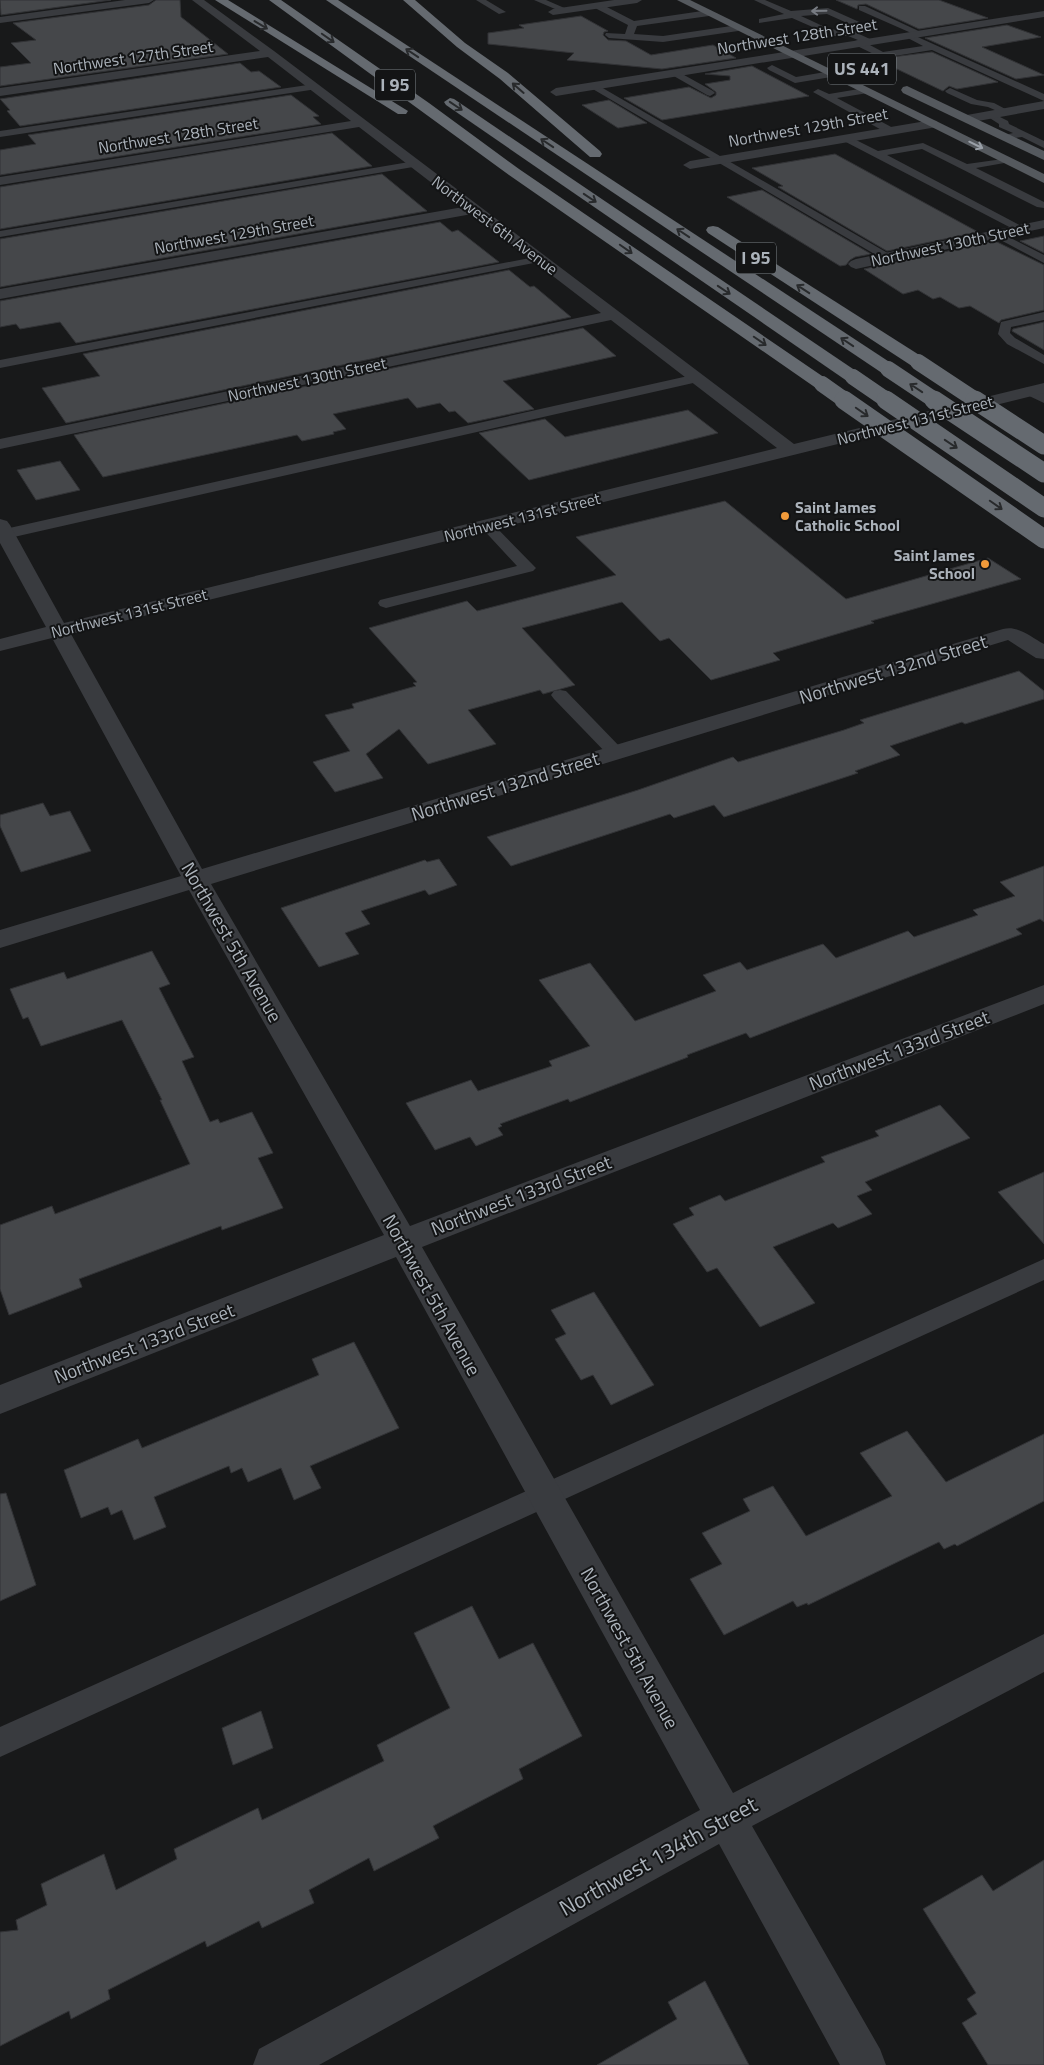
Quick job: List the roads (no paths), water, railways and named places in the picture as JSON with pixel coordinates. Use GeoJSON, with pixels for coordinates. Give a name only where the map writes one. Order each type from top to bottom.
{"type":"FeatureCollection","features":[{"type":"Feature","properties":{"kind":"highway"},"geometry":{"type":"LineString","coordinates":[[220,0],[409,116]]}},
{"type":"Feature","properties":{"kind":"highway","name":"I 95"},"geometry":{"type":"LineString","coordinates":[[274,0],[425,106],[514,172],[1044,539]]}},
{"type":"Feature","properties":{"kind":"highway"},"geometry":{"type":"LineString","coordinates":[[330,0],[1044,473]]}},
{"type":"Feature","properties":{"kind":"highway"},"geometry":{"type":"LineString","coordinates":[[408,0],[461,45],[504,76],[599,157],[521,107]]}},
{"type":"Feature","properties":{"kind":"highway"},"geometry":{"type":"LineString","coordinates":[[440,96],[1044,508]]}},
{"type":"Feature","properties":{"kind":"highway"},"geometry":{"type":"LineString","coordinates":[[472,157],[514,172]]}},
{"type":"Feature","properties":{"kind":"highway","name":"I 95"},"geometry":{"type":"LineString","coordinates":[[704,224],[1044,445]]}},
{"type":"Feature","properties":{"kind":"main road","name":"US 441"},"geometry":{"type":"LineString","coordinates":[[682,0],[1044,179]]}},
{"type":"Feature","properties":{"kind":"main road"},"geometry":{"type":"LineString","coordinates":[[698,0],[728,14],[751,17],[779,29]]}},
{"type":"Feature","properties":{"kind":"main road","name":"US 441"},"geometry":{"type":"LineString","coordinates":[[804,41],[839,58]]}},
{"type":"Feature","properties":{"kind":"main road","name":"US 441"},"geometry":{"type":"LineString","coordinates":[[892,83],[1005,138],[1042,151]]}},
{"type":"Feature","properties":{"kind":"main road"},"geometry":{"type":"LineString","coordinates":[[900,108],[942,117],[967,119]]}},
{"type":"Feature","properties":{"kind":"main road"},"geometry":{"type":"LineString","coordinates":[[932,124],[1005,138]]}},
{"type":"Feature","properties":{"kind":"street"},"geometry":{"type":"LineString","coordinates":[[0,20],[149,0]]}},
{"type":"Feature","properties":{"kind":"street","name":"Northwest 6th Avenue"},"geometry":{"type":"LineString","coordinates":[[197,0],[270,53],[792,451]]}},
{"type":"Feature","properties":{"kind":"street"},"geometry":{"type":"LineString","coordinates":[[553,12],[637,0]]}},
{"type":"Feature","properties":{"kind":"street","name":"Northwest 128th Street"},"geometry":{"type":"LineString","coordinates":[[556,92],[1044,14]]}},
{"type":"Feature","properties":{"kind":"street","name":"Northwest 127th Street"},"geometry":{"type":"LineString","coordinates":[[0,92],[270,53]]}},
{"type":"Feature","properties":{"kind":"street"},"geometry":{"type":"LineString","coordinates":[[967,119],[1044,105]]}},
{"type":"Feature","properties":{"kind":"street","name":"Northwest 128th Street"},"geometry":{"type":"LineString","coordinates":[[0,181],[362,123]]}},
{"type":"Feature","properties":{"kind":"street","name":"Northwest 129th Street"},"geometry":{"type":"LineString","coordinates":[[690,165],[932,124]]}},
{"type":"Feature","properties":{"kind":"street","name":"Northwest 129th Street"},"geometry":{"type":"LineString","coordinates":[[0,294],[474,209]]}},
{"type":"Feature","properties":{"kind":"street","name":"Northwest 130th Street"},"geometry":{"type":"LineString","coordinates":[[856,264],[1044,224]]}},
{"type":"Feature","properties":{"kind":"street","name":"Northwest 130th Street"},"geometry":{"type":"LineString","coordinates":[[0,444],[614,315]]}},
{"type":"Feature","properties":{"kind":"street","name":"Northwest 131st Street"},"geometry":{"type":"LineString","coordinates":[[0,645],[486,525],[1039,393]]}},
{"type":"Feature","properties":{"kind":"street","name":"Northwest 5th Avenue"},"geometry":{"type":"LineString","coordinates":[[3,529],[196,880],[403,1241],[724,1818],[864,2065]]}},
{"type":"Feature","properties":{"kind":"street","name":"Northwest 132nd Street"},"geometry":{"type":"LineString","coordinates":[[0,939],[1010,633],[1044,653]]}},
{"type":"Feature","properties":{"kind":"street","name":"Northwest 133rd Street"},"geometry":{"type":"LineString","coordinates":[[0,1400],[403,1241],[1044,994]]}},
{"type":"Feature","properties":{"kind":"street","name":"Northwest 134th Street"},"geometry":{"type":"LineString","coordinates":[[275,2065],[724,1818],[1044,1652]]}},
{"type":"Feature","properties":{"kind":"lane"},"geometry":{"type":"LineString","coordinates":[[480,0],[502,12]]}},
{"type":"Feature","properties":{"kind":"lane"},"geometry":{"type":"LineString","coordinates":[[538,0],[565,10]]}},
{"type":"Feature","properties":{"kind":"lane"},"geometry":{"type":"LineString","coordinates":[[751,17],[792,15],[828,11],[863,27],[859,31],[836,34],[792,15],[758,0]]}},
{"type":"Feature","properties":{"kind":"lane"},"geometry":{"type":"LineString","coordinates":[[598,6],[634,24],[708,14]]}},
{"type":"Feature","properties":{"kind":"lane"},"geometry":{"type":"LineString","coordinates":[[862,8],[921,34]]}},
{"type":"Feature","properties":{"kind":"lane"},"geometry":{"type":"LineString","coordinates":[[629,36],[634,24]]}},
{"type":"Feature","properties":{"kind":"lane"},"geometry":{"type":"LineString","coordinates":[[609,35],[663,38],[738,28]]}},
{"type":"Feature","properties":{"kind":"lane"},"geometry":{"type":"LineString","coordinates":[[849,33],[882,55],[933,47]]}},
{"type":"Feature","properties":{"kind":"lane"},"geometry":{"type":"LineString","coordinates":[[908,36],[1044,98]]}},
{"type":"Feature","properties":{"kind":"lane"},"geometry":{"type":"LineString","coordinates":[[772,68],[795,80],[831,74]]}},
{"type":"Feature","properties":{"kind":"lane"},"geometry":{"type":"LineString","coordinates":[[675,73],[710,93]]}},
{"type":"Feature","properties":{"kind":"lane"},"geometry":{"type":"LineString","coordinates":[[594,86],[887,257]]}},
{"type":"Feature","properties":{"kind":"lane"},"geometry":{"type":"LineString","coordinates":[[0,134],[314,87]]}},
{"type":"Feature","properties":{"kind":"lane"},"geometry":{"type":"LineString","coordinates":[[828,97],[866,91]]}},
{"type":"Feature","properties":{"kind":"lane"},"geometry":{"type":"LineString","coordinates":[[818,92],[891,131]]}},
{"type":"Feature","properties":{"kind":"lane"},"geometry":{"type":"LineString","coordinates":[[928,100],[955,93],[974,102],[991,105],[1006,112]]}},
{"type":"Feature","properties":{"kind":"lane"},"geometry":{"type":"LineString","coordinates":[[990,115],[1005,123],[1003,125],[1023,134],[1042,151]]}},
{"type":"Feature","properties":{"kind":"lane"},"geometry":{"type":"LineString","coordinates":[[1005,138],[1023,134]]}},
{"type":"Feature","properties":{"kind":"lane"},"geometry":{"type":"LineString","coordinates":[[846,138],[1021,229]]}},
{"type":"Feature","properties":{"kind":"lane"},"geometry":{"type":"LineString","coordinates":[[876,154],[923,146],[1041,205],[994,215]]}},
{"type":"Feature","properties":{"kind":"lane"},"geometry":{"type":"LineString","coordinates":[[966,167],[1006,160]]}},
{"type":"Feature","properties":{"kind":"lane"},"geometry":{"type":"LineString","coordinates":[[0,234],[415,164]]}},
{"type":"Feature","properties":{"kind":"lane"},"geometry":{"type":"LineString","coordinates":[[996,234],[1044,260]]}},
{"type":"Feature","properties":{"kind":"lane"},"geometry":{"type":"LineString","coordinates":[[0,364],[540,259]]}},
{"type":"Feature","properties":{"kind":"lane"},"geometry":{"type":"LineString","coordinates":[[1044,316],[1005,325],[1004,334],[1011,341],[1044,360]]}},
{"type":"Feature","properties":{"kind":"lane"},"geometry":{"type":"LineString","coordinates":[[3,529],[697,378]]}},
{"type":"Feature","properties":{"kind":"lane"},"geometry":{"type":"LineString","coordinates":[[386,603],[528,568],[486,525]]}},
{"type":"Feature","properties":{"kind":"lane"},"geometry":{"type":"LineString","coordinates":[[560,695],[616,753]]}},
{"type":"Feature","properties":{"kind":"lane"},"geometry":{"type":"LineString","coordinates":[[0,1742],[1044,1269]]}},
{"type":"Feature","properties":{"kind":"place","name":"Saint James Catholic School"},"geometry":{"type":"Point","coordinates":[785,516]}},
{"type":"Feature","properties":{"kind":"place","name":"Saint James School"},"geometry":{"type":"Point","coordinates":[985,564]}}]}
